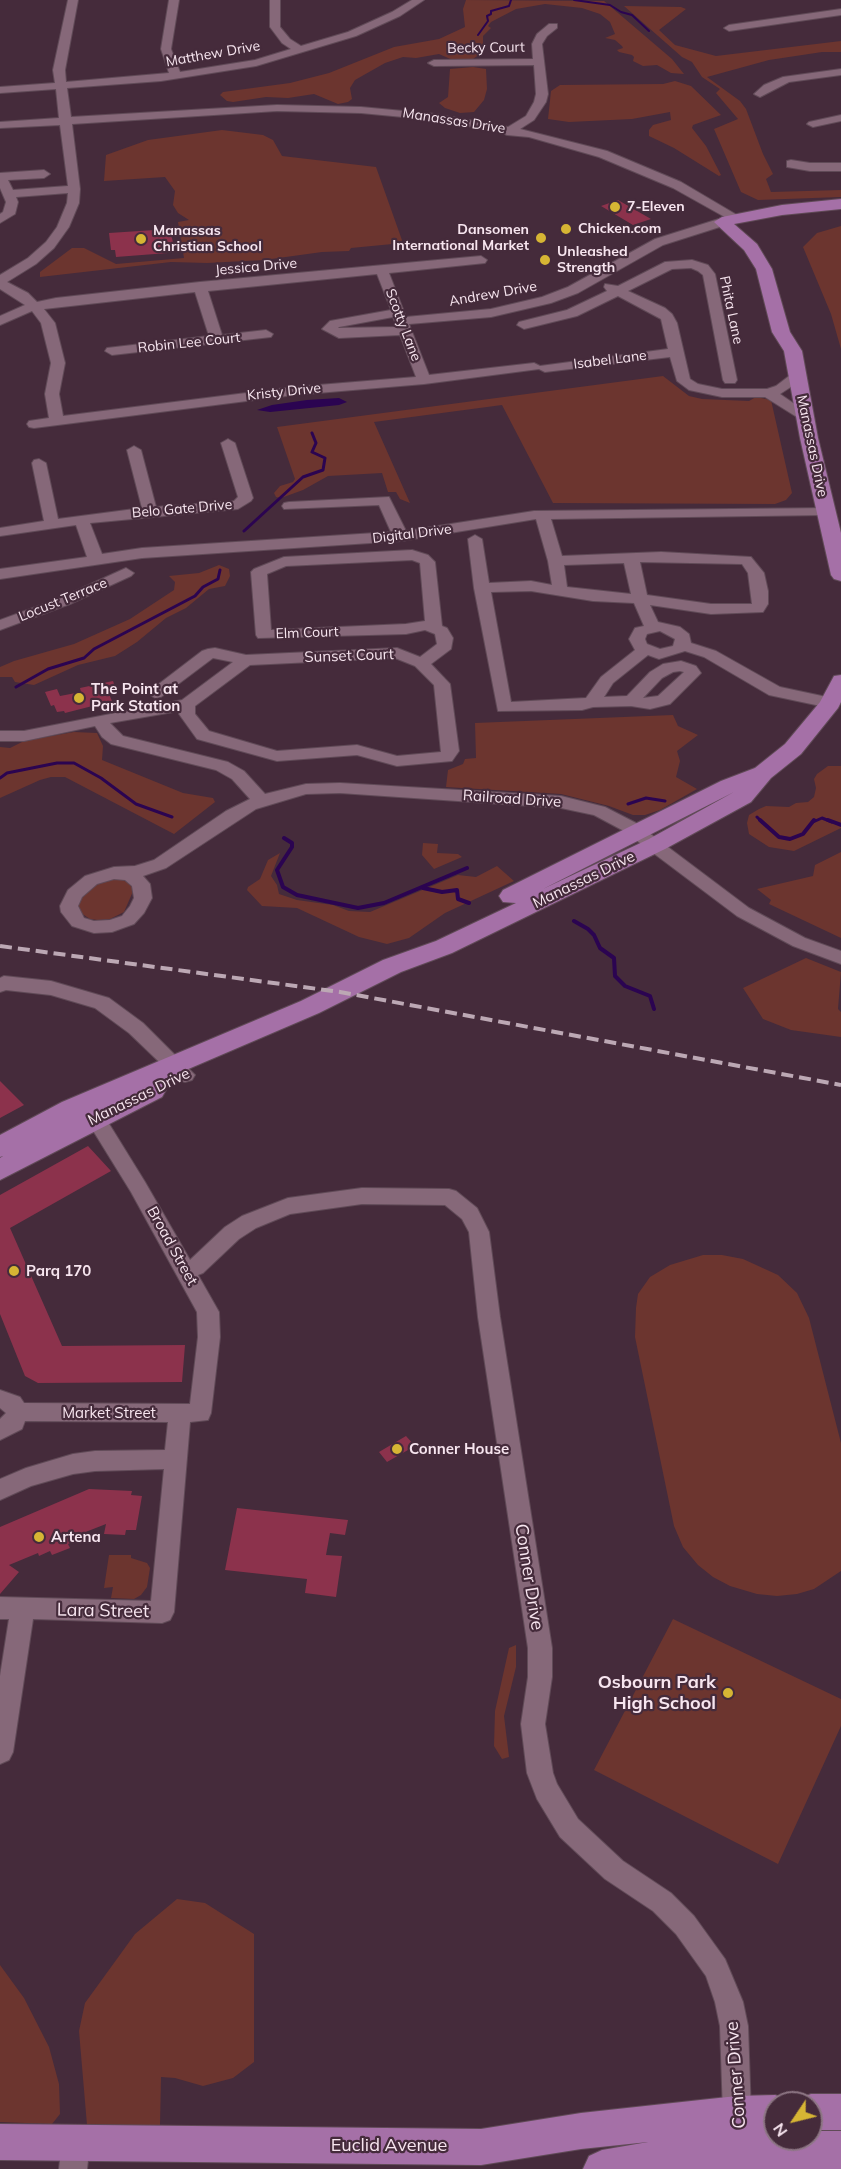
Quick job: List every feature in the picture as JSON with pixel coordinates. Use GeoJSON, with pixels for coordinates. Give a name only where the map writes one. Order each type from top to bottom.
{"type":"FeatureCollection","features":[{"type":"Feature","properties":{"kind":"main road"},"geometry":{"type":"LineString","coordinates":[[735,224],[782,210],[841,204]]}},
{"type":"Feature","properties":{"kind":"main road"},"geometry":{"type":"LineString","coordinates":[[735,224],[841,211]]}},
{"type":"Feature","properties":{"kind":"main road","name":"Manassas Drive"},"geometry":{"type":"LineString","coordinates":[[735,224],[772,253],[783,272]]}},
{"type":"Feature","properties":{"kind":"main road","name":"Manassas Drive"},"geometry":{"type":"LineString","coordinates":[[735,224],[764,269],[781,332],[793,351],[825,511],[841,575]]}},
{"type":"Feature","properties":{"kind":"main road","name":"Manassas Drive"},"geometry":{"type":"LineString","coordinates":[[793,351],[797,343],[796,322]]}},
{"type":"Feature","properties":{"kind":"main road","name":"Manassas Drive"},"geometry":{"type":"LineString","coordinates":[[0,1147],[71,1109],[180,1069],[277,1029],[310,1007],[392,966],[444,948],[646,839],[743,797],[763,773],[793,749],[830,703],[841,681]]}},
{"type":"Feature","properties":{"kind":"main road","name":"Manassas Drive"},"geometry":{"type":"LineString","coordinates":[[0,1170],[96,1119],[180,1069]]}},
{"type":"Feature","properties":{"kind":"main road"},"geometry":{"type":"LineString","coordinates":[[823,2112],[841,2112]]}},
{"type":"Feature","properties":{"kind":"main road","name":"Euclid Avenue"},"geometry":{"type":"LineString","coordinates":[[0,2142],[75,2156],[481,2147],[581,2131],[737,2114],[763,2113]]}},
{"type":"Feature","properties":{"kind":"main road"},"geometry":{"type":"LineString","coordinates":[[602,2169],[668,2157],[743,2160],[841,2150]]}},
{"type":"Feature","properties":{"kind":"street"},"geometry":{"type":"LineString","coordinates":[[57,420],[51,394],[57,373],[57,358],[48,322],[18,292],[0,282],[32,261],[58,235],[70,215],[74,189],[65,124],[60,61],[73,0]]}},
{"type":"Feature","properties":{"kind":"street"},"geometry":{"type":"LineString","coordinates":[[174,0],[166,50],[176,76]]}},
{"type":"Feature","properties":{"kind":"street"},"geometry":{"type":"LineString","coordinates":[[275,0],[275,27],[286,41],[302,51]]}},
{"type":"Feature","properties":{"kind":"street","name":"Matthew Drive"},"geometry":{"type":"LineString","coordinates":[[0,90],[176,76],[234,67],[302,51],[368,28],[419,0]]}},
{"type":"Feature","properties":{"kind":"street"},"geometry":{"type":"LineString","coordinates":[[729,28],[841,12]]}},
{"type":"Feature","properties":{"kind":"street"},"geometry":{"type":"LineString","coordinates":[[513,132],[530,118],[540,102],[542,94],[538,62],[539,39],[553,26]]}},
{"type":"Feature","properties":{"kind":"street","name":"Becky Court"},"geometry":{"type":"LineString","coordinates":[[434,63],[538,62]]}},
{"type":"Feature","properties":{"kind":"street"},"geometry":{"type":"LineString","coordinates":[[760,94],[768,87],[787,79],[841,72]]}},
{"type":"Feature","properties":{"kind":"street","name":"Manassas Drive"},"geometry":{"type":"LineString","coordinates":[[0,125],[319,115],[513,132],[624,171],[735,224]]}},
{"type":"Feature","properties":{"kind":"street"},"geometry":{"type":"LineString","coordinates":[[813,124],[841,118]]}},
{"type":"Feature","properties":{"kind":"street","name":"Manassas Drive"},"geometry":{"type":"LineString","coordinates":[[0,132],[65,124]]}},
{"type":"Feature","properties":{"kind":"street"},"geometry":{"type":"LineString","coordinates":[[791,164],[810,167],[841,167]]}},
{"type":"Feature","properties":{"kind":"street"},"geometry":{"type":"LineString","coordinates":[[0,219],[9,214],[12,202],[1,177],[44,174]]}},
{"type":"Feature","properties":{"kind":"street"},"geometry":{"type":"LineString","coordinates":[[10,194],[74,189]]}},
{"type":"Feature","properties":{"kind":"street","name":"Andrew Drive"},"geometry":{"type":"LineString","coordinates":[[403,322],[511,309],[559,296],[649,249],[735,224]]}},
{"type":"Feature","properties":{"kind":"street","name":"Jessica Drive"},"geometry":{"type":"LineString","coordinates":[[0,321],[34,307],[56,302],[481,260]]}},
{"type":"Feature","properties":{"kind":"street","name":"Phita Lane"},"geometry":{"type":"LineString","coordinates":[[618,291],[670,265],[684,263],[703,268],[709,274],[730,380]]}},
{"type":"Feature","properties":{"kind":"street","name":"Scotty Lane"},"geometry":{"type":"LineString","coordinates":[[382,270],[424,380]]}},
{"type":"Feature","properties":{"kind":"street"},"geometry":{"type":"LineString","coordinates":[[593,279],[660,311],[667,317],[680,373],[684,381],[694,387],[722,393],[768,393],[781,389],[798,376]]}},
{"type":"Feature","properties":{"kind":"street"},"geometry":{"type":"LineString","coordinates":[[200,286],[217,339]]}},
{"type":"Feature","properties":{"kind":"street"},"geometry":{"type":"LineString","coordinates":[[524,325],[567,315],[618,291]]}},
{"type":"Feature","properties":{"kind":"street","name":"Robin Lee Court"},"geometry":{"type":"LineString","coordinates":[[112,351],[266,334]]}},
{"type":"Feature","properties":{"kind":"street","name":"Isabel Lane"},"geometry":{"type":"LineString","coordinates":[[540,367],[676,352]]}},
{"type":"Feature","properties":{"kind":"street","name":"Kristy Drive"},"geometry":{"type":"LineString","coordinates":[[34,424],[294,391],[540,367]]}},
{"type":"Feature","properties":{"kind":"street"},"geometry":{"type":"LineString","coordinates":[[768,393],[783,400],[805,416]]}},
{"type":"Feature","properties":{"kind":"street","name":"Belo Gate Drive"},"geometry":{"type":"LineString","coordinates":[[0,532],[87,519],[230,506],[243,502],[246,498],[228,443]]}},
{"type":"Feature","properties":{"kind":"street"},"geometry":{"type":"LineString","coordinates":[[134,450],[150,512]]}},
{"type":"Feature","properties":{"kind":"street"},"geometry":{"type":"LineString","coordinates":[[39,463],[52,524]]}},
{"type":"Feature","properties":{"kind":"street"},"geometry":{"type":"LineString","coordinates":[[289,506],[384,500],[401,537]]}},
{"type":"Feature","properties":{"kind":"street","name":"Digital Drive"},"geometry":{"type":"LineString","coordinates":[[0,574],[180,549],[401,537],[542,515],[825,511]]}},
{"type":"Feature","properties":{"kind":"street"},"geometry":{"type":"LineString","coordinates":[[542,515],[556,561],[560,590]]}},
{"type":"Feature","properties":{"kind":"street"},"geometry":{"type":"LineString","coordinates":[[87,519],[103,558]]}},
{"type":"Feature","properties":{"kind":"street"},"geometry":{"type":"LineString","coordinates":[[421,663],[445,646],[445,638],[441,631],[434,628],[427,562],[423,558],[431,552],[430,533]]}},
{"type":"Feature","properties":{"kind":"street"},"geometry":{"type":"LineString","coordinates":[[475,539],[504,707],[631,701]]}},
{"type":"Feature","properties":{"kind":"street","name":"Elm Court"},"geometry":{"type":"LineString","coordinates":[[423,558],[412,555],[284,562],[264,568],[259,572],[264,635],[428,626],[434,628]]}},
{"type":"Feature","properties":{"kind":"street"},"geometry":{"type":"LineString","coordinates":[[482,588],[531,586],[693,608],[757,609],[760,604],[756,573],[747,560],[631,558],[556,561]]}},
{"type":"Feature","properties":{"kind":"street"},"geometry":{"type":"LineString","coordinates":[[631,558],[640,599],[652,627]]}},
{"type":"Feature","properties":{"kind":"street","name":"Locust Terrace"},"geometry":{"type":"LineString","coordinates":[[0,625],[65,601],[126,573]]}},
{"type":"Feature","properties":{"kind":"street"},"geometry":{"type":"LineString","coordinates":[[652,627],[674,630],[683,637],[682,645],[678,650],[666,654],[645,650],[636,639],[641,631],[652,627]]}},
{"type":"Feature","properties":{"kind":"street"},"geometry":{"type":"LineString","coordinates":[[682,645],[710,654],[747,677],[786,694],[830,703]]}},
{"type":"Feature","properties":{"kind":"street"},"geometry":{"type":"LineString","coordinates":[[592,702],[607,680],[645,650]]}},
{"type":"Feature","properties":{"kind":"street","name":"Sunset Court"},"geometry":{"type":"LineString","coordinates":[[155,693],[208,654],[222,654],[246,660],[397,653],[421,663],[432,673],[444,690],[451,751],[446,757],[397,761],[357,750],[277,756],[203,735],[187,714],[187,704]]}},
{"type":"Feature","properties":{"kind":"street"},"geometry":{"type":"LineString","coordinates":[[0,736],[24,736],[187,704],[246,660]]}},
{"type":"Feature","properties":{"kind":"street"},"geometry":{"type":"LineString","coordinates":[[100,720],[108,734],[117,740],[222,766],[238,775],[261,800]]}},
{"type":"Feature","properties":{"kind":"street","name":"Railroad Drive"},"geometry":{"type":"LineString","coordinates":[[160,864],[143,891],[143,898],[138,909],[121,923],[94,927],[74,918],[69,906],[76,892],[91,880],[114,873],[137,872],[160,864],[232,815],[261,800],[283,794],[325,788],[536,799],[580,805],[611,817],[646,839],[743,912],[799,942],[841,958]]}},
{"type":"Feature","properties":{"kind":"street"},"geometry":{"type":"LineString","coordinates":[[122,873],[137,880],[143,891]]}},
{"type":"Feature","properties":{"kind":"street"},"geometry":{"type":"LineString","coordinates":[[0,985],[4,983],[51,988],[102,1003],[129,1022],[180,1069]]}},
{"type":"Feature","properties":{"kind":"street"},"geometry":{"type":"LineString","coordinates":[[71,1109],[91,1113],[96,1119]]}},
{"type":"Feature","properties":{"kind":"street","name":"Broad Street"},"geometry":{"type":"LineString","coordinates":[[96,1119],[138,1187],[210,1317],[209,1337],[190,1413]]}},
{"type":"Feature","properties":{"kind":"street","name":"Conner Drive"},"geometry":{"type":"LineString","coordinates":[[196,1267],[232,1233],[249,1222],[288,1206],[363,1196],[449,1197],[470,1214],[479,1232],[489,1317],[540,1648],[540,1677],[533,1725],[540,1773],[546,1790],[569,1828],[614,1870],[662,1902],[685,1925],[716,1968],[729,2002],[734,2025],[737,2114],[743,2160]]}},
{"type":"Feature","properties":{"kind":"street"},"geometry":{"type":"LineString","coordinates":[[0,1431],[14,1422],[9,1406]]}},
{"type":"Feature","properties":{"kind":"street","name":"Market Street"},"geometry":{"type":"LineString","coordinates":[[9,1406],[190,1413]]}},
{"type":"Feature","properties":{"kind":"street","name":"Lara Street"},"geometry":{"type":"LineString","coordinates":[[12,1609],[162,1612],[176,1459],[190,1413]]}},
{"type":"Feature","properties":{"kind":"street"},"geometry":{"type":"LineString","coordinates":[[0,1490],[44,1472],[82,1463],[176,1459]]}},
{"type":"Feature","properties":{"kind":"street"},"geometry":{"type":"LineString","coordinates":[[0,1752],[12,1609]]}},
{"type":"Feature","properties":{"kind":"shaded area"},"geometry":{"type":"Polygon","coordinates":[[[466,0],[604,1],[672,59],[684,74],[671,73],[657,65],[643,66],[633,61],[632,55],[619,52],[617,50],[623,48],[622,46],[615,40],[605,38],[615,34],[610,22],[600,14],[582,8],[545,4],[516,9],[491,22],[488,26],[491,28],[483,36],[483,52],[473,59],[455,61],[439,54],[416,58],[403,57],[385,63],[355,80],[350,88],[352,99],[348,102],[338,104],[314,94],[233,102],[227,101],[220,95],[223,92],[290,83],[329,73],[394,47],[439,39],[465,27],[463,9],[466,0]]]}},
{"type":"Feature","properties":{"kind":"shaded area"},"geometry":{"type":"Polygon","coordinates":[[[624,6],[686,9],[659,30],[675,45],[716,56],[841,41],[841,52],[822,52],[769,60],[707,77],[740,101],[746,109],[773,174],[766,179],[771,192],[841,190],[841,197],[758,200],[741,192],[714,129],[738,119],[716,93],[720,89],[702,77],[692,62],[682,57],[624,6]]]}},
{"type":"Feature","properties":{"kind":"shaded area"},"geometry":{"type":"Polygon","coordinates":[[[473,67],[486,69],[487,89],[484,100],[474,112],[460,113],[445,108],[439,103],[448,97],[450,69],[473,67]]]}},
{"type":"Feature","properties":{"kind":"shaded area"},"geometry":{"type":"Polygon","coordinates":[[[675,81],[691,86],[721,115],[693,125],[692,128],[706,146],[721,175],[719,176],[674,148],[649,136],[649,130],[653,125],[671,120],[670,112],[632,119],[569,122],[548,119],[551,91],[560,85],[663,84],[675,81]]]}},
{"type":"Feature","properties":{"kind":"shaded area"},"geometry":{"type":"Polygon","coordinates":[[[222,130],[263,135],[273,140],[282,156],[376,167],[403,243],[264,260],[171,262],[40,277],[40,272],[72,248],[84,248],[116,264],[184,258],[178,222],[189,220],[178,213],[173,205],[175,191],[165,177],[104,181],[106,155],[148,140],[222,130]]]}},
{"type":"Feature","properties":{"kind":"shaded area"},"geometry":{"type":"Polygon","coordinates":[[[841,226],[841,349],[831,314],[803,247],[817,233],[841,226]]]}},
{"type":"Feature","properties":{"kind":"shaded area"},"geometry":{"type":"Polygon","coordinates":[[[663,376],[689,396],[702,399],[749,401],[756,397],[771,400],[792,493],[786,500],[775,504],[553,503],[502,405],[374,422],[410,503],[400,499],[396,492],[388,492],[382,473],[328,476],[303,490],[281,498],[276,497],[274,493],[280,486],[293,482],[295,479],[277,427],[663,376]]]}},
{"type":"Feature","properties":{"kind":"shaded area"},"geometry":{"type":"Polygon","coordinates":[[[339,398],[347,402],[339,405],[270,412],[257,410],[272,405],[339,398]]]}},
{"type":"Feature","properties":{"kind":"shaded area"},"geometry":{"type":"Polygon","coordinates":[[[219,565],[229,569],[230,576],[225,586],[209,589],[186,608],[166,618],[137,642],[115,656],[78,665],[34,685],[15,682],[12,677],[0,677],[0,667],[74,644],[130,619],[174,590],[175,582],[169,576],[199,573],[219,565]]]}},
{"type":"Feature","properties":{"kind":"shaded area"},"geometry":{"type":"Polygon","coordinates":[[[673,715],[678,726],[698,735],[677,751],[680,761],[676,777],[697,789],[660,810],[645,815],[633,815],[609,806],[561,794],[446,787],[448,770],[463,764],[465,759],[476,758],[475,723],[673,715]]]}},
{"type":"Feature","properties":{"kind":"shaded area"},"geometry":{"type":"Polygon","coordinates":[[[74,732],[97,733],[103,746],[102,760],[183,793],[213,798],[215,802],[174,834],[65,777],[40,780],[0,798],[0,747],[10,748],[24,741],[74,732]]]}},
{"type":"Feature","properties":{"kind":"shaded area"},"geometry":{"type":"Polygon","coordinates":[[[828,766],[841,766],[841,828],[794,851],[769,847],[749,834],[747,823],[749,815],[766,806],[789,807],[796,803],[808,802],[814,797],[816,788],[814,779],[828,766]]]}},
{"type":"Feature","properties":{"kind":"shaded area"},"geometry":{"type":"Polygon","coordinates":[[[423,843],[438,844],[437,853],[458,854],[462,857],[434,869],[422,855],[423,843]]]}},
{"type":"Feature","properties":{"kind":"shaded area"},"geometry":{"type":"Polygon","coordinates":[[[841,852],[841,938],[769,904],[771,900],[757,889],[813,876],[815,865],[841,852]]]}},
{"type":"Feature","properties":{"kind":"shaded area"},"geometry":{"type":"Polygon","coordinates":[[[280,853],[271,876],[277,885],[279,894],[297,900],[333,905],[349,911],[370,912],[458,875],[476,877],[497,866],[514,881],[445,913],[409,938],[387,944],[359,937],[297,908],[262,906],[247,890],[248,887],[260,879],[268,860],[280,853]]]}},
{"type":"Feature","properties":{"kind":"shaded area"},"geometry":{"type":"Polygon","coordinates":[[[119,878],[131,884],[134,889],[124,912],[110,919],[98,920],[90,919],[81,913],[78,903],[81,897],[96,884],[119,878]]]}},
{"type":"Feature","properties":{"kind":"shaded area"},"geometry":{"type":"Polygon","coordinates":[[[806,958],[841,972],[838,1009],[841,1012],[841,1037],[791,1030],[763,1019],[743,988],[806,958]]]}},
{"type":"Feature","properties":{"kind":"shaded area"},"geometry":{"type":"Polygon","coordinates":[[[703,1255],[722,1255],[743,1259],[778,1275],[797,1293],[809,1318],[841,1443],[841,1571],[814,1589],[777,1596],[757,1594],[730,1586],[713,1577],[698,1565],[683,1547],[674,1526],[635,1337],[636,1308],[638,1294],[650,1277],[670,1265],[703,1255]]]}},
{"type":"Feature","properties":{"kind":"shaded area"},"geometry":{"type":"Polygon","coordinates":[[[109,1555],[131,1555],[131,1558],[147,1563],[150,1568],[147,1587],[141,1595],[134,1599],[111,1598],[113,1587],[104,1588],[109,1555]]]}},
{"type":"Feature","properties":{"kind":"shaded area"},"geometry":{"type":"Polygon","coordinates":[[[673,1619],[841,1699],[841,1726],[778,1864],[594,1770],[673,1619]]]}},
{"type":"Feature","properties":{"kind":"shaded area"},"geometry":{"type":"Polygon","coordinates":[[[516,1645],[516,1667],[504,1716],[509,1757],[502,1759],[494,1746],[495,1711],[509,1648],[516,1645]]]}},
{"type":"Feature","properties":{"kind":"shaded area"},"geometry":{"type":"Polygon","coordinates":[[[177,1899],[205,1903],[254,1934],[254,2062],[233,2078],[203,2086],[175,2078],[161,2077],[160,2125],[87,2125],[79,2031],[85,2003],[135,1934],[177,1899]]]}},
{"type":"Feature","properties":{"kind":"shaded area"},"geometry":{"type":"Polygon","coordinates":[[[0,1965],[24,1998],[49,2047],[59,2084],[60,2114],[52,2124],[0,2122],[0,1965]]]}},
{"type":"Feature","properties":{"kind":"building"},"geometry":{"type":"Polygon","coordinates":[[[618,200],[651,219],[633,225],[601,206],[618,200]]]}},
{"type":"Feature","properties":{"kind":"building","name":"Manassas Christian School"},"geometry":{"type":"Polygon","coordinates":[[[170,229],[174,247],[167,248],[168,253],[116,257],[115,250],[111,250],[109,233],[170,229]]]}},
{"type":"Feature","properties":{"kind":"building","name":"The Point at Park Station"},"geometry":{"type":"Polygon","coordinates":[[[113,681],[117,692],[109,694],[112,701],[65,713],[64,711],[57,712],[54,705],[51,706],[45,692],[57,689],[60,696],[81,692],[80,688],[113,681]]]}},
{"type":"Feature","properties":{"kind":"building"},"geometry":{"type":"Polygon","coordinates":[[[0,1081],[24,1105],[0,1118],[0,1081]]]}},
{"type":"Feature","properties":{"kind":"building","name":"Parq 170"},"geometry":{"type":"Polygon","coordinates":[[[88,1146],[111,1171],[10,1228],[62,1346],[185,1345],[182,1382],[38,1383],[25,1376],[0,1314],[0,1195],[88,1146]]]}},
{"type":"Feature","properties":{"kind":"building","name":"Conner House"},"geometry":{"type":"Polygon","coordinates":[[[406,1436],[415,1446],[387,1462],[379,1452],[406,1436]]]}},
{"type":"Feature","properties":{"kind":"building","name":"Artena"},"geometry":{"type":"Polygon","coordinates":[[[89,1489],[132,1491],[131,1495],[142,1496],[136,1530],[126,1530],[125,1535],[104,1534],[106,1524],[83,1533],[75,1533],[78,1539],[68,1544],[70,1548],[52,1555],[50,1551],[39,1556],[38,1553],[9,1565],[19,1572],[0,1594],[0,1527],[89,1489]]]}},
{"type":"Feature","properties":{"kind":"building"},"geometry":{"type":"Polygon","coordinates":[[[237,1508],[348,1520],[345,1535],[330,1533],[326,1555],[342,1556],[336,1597],[305,1593],[307,1579],[225,1570],[237,1508]]]}},
{"type":"Feature","properties":{"kind":"waterway"},"geometry":{"type":"LineString","coordinates":[[478,35],[488,21],[487,16],[491,14],[491,11],[509,6],[511,0]]}},
{"type":"Feature","properties":{"kind":"waterway"},"geometry":{"type":"LineString","coordinates":[[574,0],[610,5],[621,12],[632,15],[649,31]]}},
{"type":"Feature","properties":{"kind":"waterway"},"geometry":{"type":"LineString","coordinates":[[244,531],[303,477],[323,470],[325,458],[312,452],[316,443],[312,433]]}},
{"type":"Feature","properties":{"kind":"waterway"},"geometry":{"type":"LineString","coordinates":[[16,687],[48,669],[84,658],[94,649],[195,596],[203,587],[218,579],[220,570]]}},
{"type":"Feature","properties":{"kind":"waterway"},"geometry":{"type":"LineString","coordinates":[[0,778],[7,773],[57,763],[74,763],[101,778],[136,804],[172,817]]}},
{"type":"Feature","properties":{"kind":"waterway"},"geometry":{"type":"LineString","coordinates":[[628,804],[646,798],[665,801]]}},
{"type":"Feature","properties":{"kind":"waterway"},"geometry":{"type":"LineString","coordinates":[[757,817],[760,820]]}},
{"type":"Feature","properties":{"kind":"waterway"},"geometry":{"type":"LineString","coordinates":[[813,822],[822,818],[832,822]]}},
{"type":"Feature","properties":{"kind":"waterway"},"geometry":{"type":"LineString","coordinates":[[760,820],[779,837],[790,839],[803,834],[814,820]]}},
{"type":"Feature","properties":{"kind":"waterway"},"geometry":{"type":"LineString","coordinates":[[828,820],[841,825]]}},
{"type":"Feature","properties":{"kind":"waterway"},"geometry":{"type":"LineString","coordinates":[[284,838],[292,843],[292,847],[277,870],[283,887],[297,895],[358,908],[384,903],[467,868]]}},
{"type":"Feature","properties":{"kind":"waterway"},"geometry":{"type":"LineString","coordinates":[[423,888],[442,892],[457,890],[458,899],[469,903]]}},
{"type":"Feature","properties":{"kind":"waterway"},"geometry":{"type":"LineString","coordinates":[[574,921],[588,929],[594,935],[600,948],[614,958],[615,976],[625,986],[650,996],[654,1009]]}},
{"type":"Feature","properties":{"kind":"railway"},"geometry":{"type":"LineString","coordinates":[[0,946],[340,992],[841,1085]]}},
{"type":"Feature","properties":{"kind":"place","name":"7-Eleven"},"geometry":{"type":"Point","coordinates":[615,207]}},
{"type":"Feature","properties":{"kind":"place","name":"Chicken.com"},"geometry":{"type":"Point","coordinates":[566,229]}},
{"type":"Feature","properties":{"kind":"place","name":"Dansomen International Market"},"geometry":{"type":"Point","coordinates":[541,238]}},
{"type":"Feature","properties":{"kind":"place","name":"Manassas Christian School"},"geometry":{"type":"Point","coordinates":[141,239]}},
{"type":"Feature","properties":{"kind":"place","name":"Unleashed Strength"},"geometry":{"type":"Point","coordinates":[545,260]}},
{"type":"Feature","properties":{"kind":"place","name":"The Point at Park Station"},"geometry":{"type":"Point","coordinates":[79,698]}},
{"type":"Feature","properties":{"kind":"place","name":"Parq 170"},"geometry":{"type":"Point","coordinates":[14,1271]}},
{"type":"Feature","properties":{"kind":"place","name":"Conner House"},"geometry":{"type":"Point","coordinates":[397,1449]}},
{"type":"Feature","properties":{"kind":"place","name":"Artena"},"geometry":{"type":"Point","coordinates":[39,1537]}},
{"type":"Feature","properties":{"kind":"place","name":"Osbourn Park High School"},"geometry":{"type":"Point","coordinates":[728,1693]}}]}
